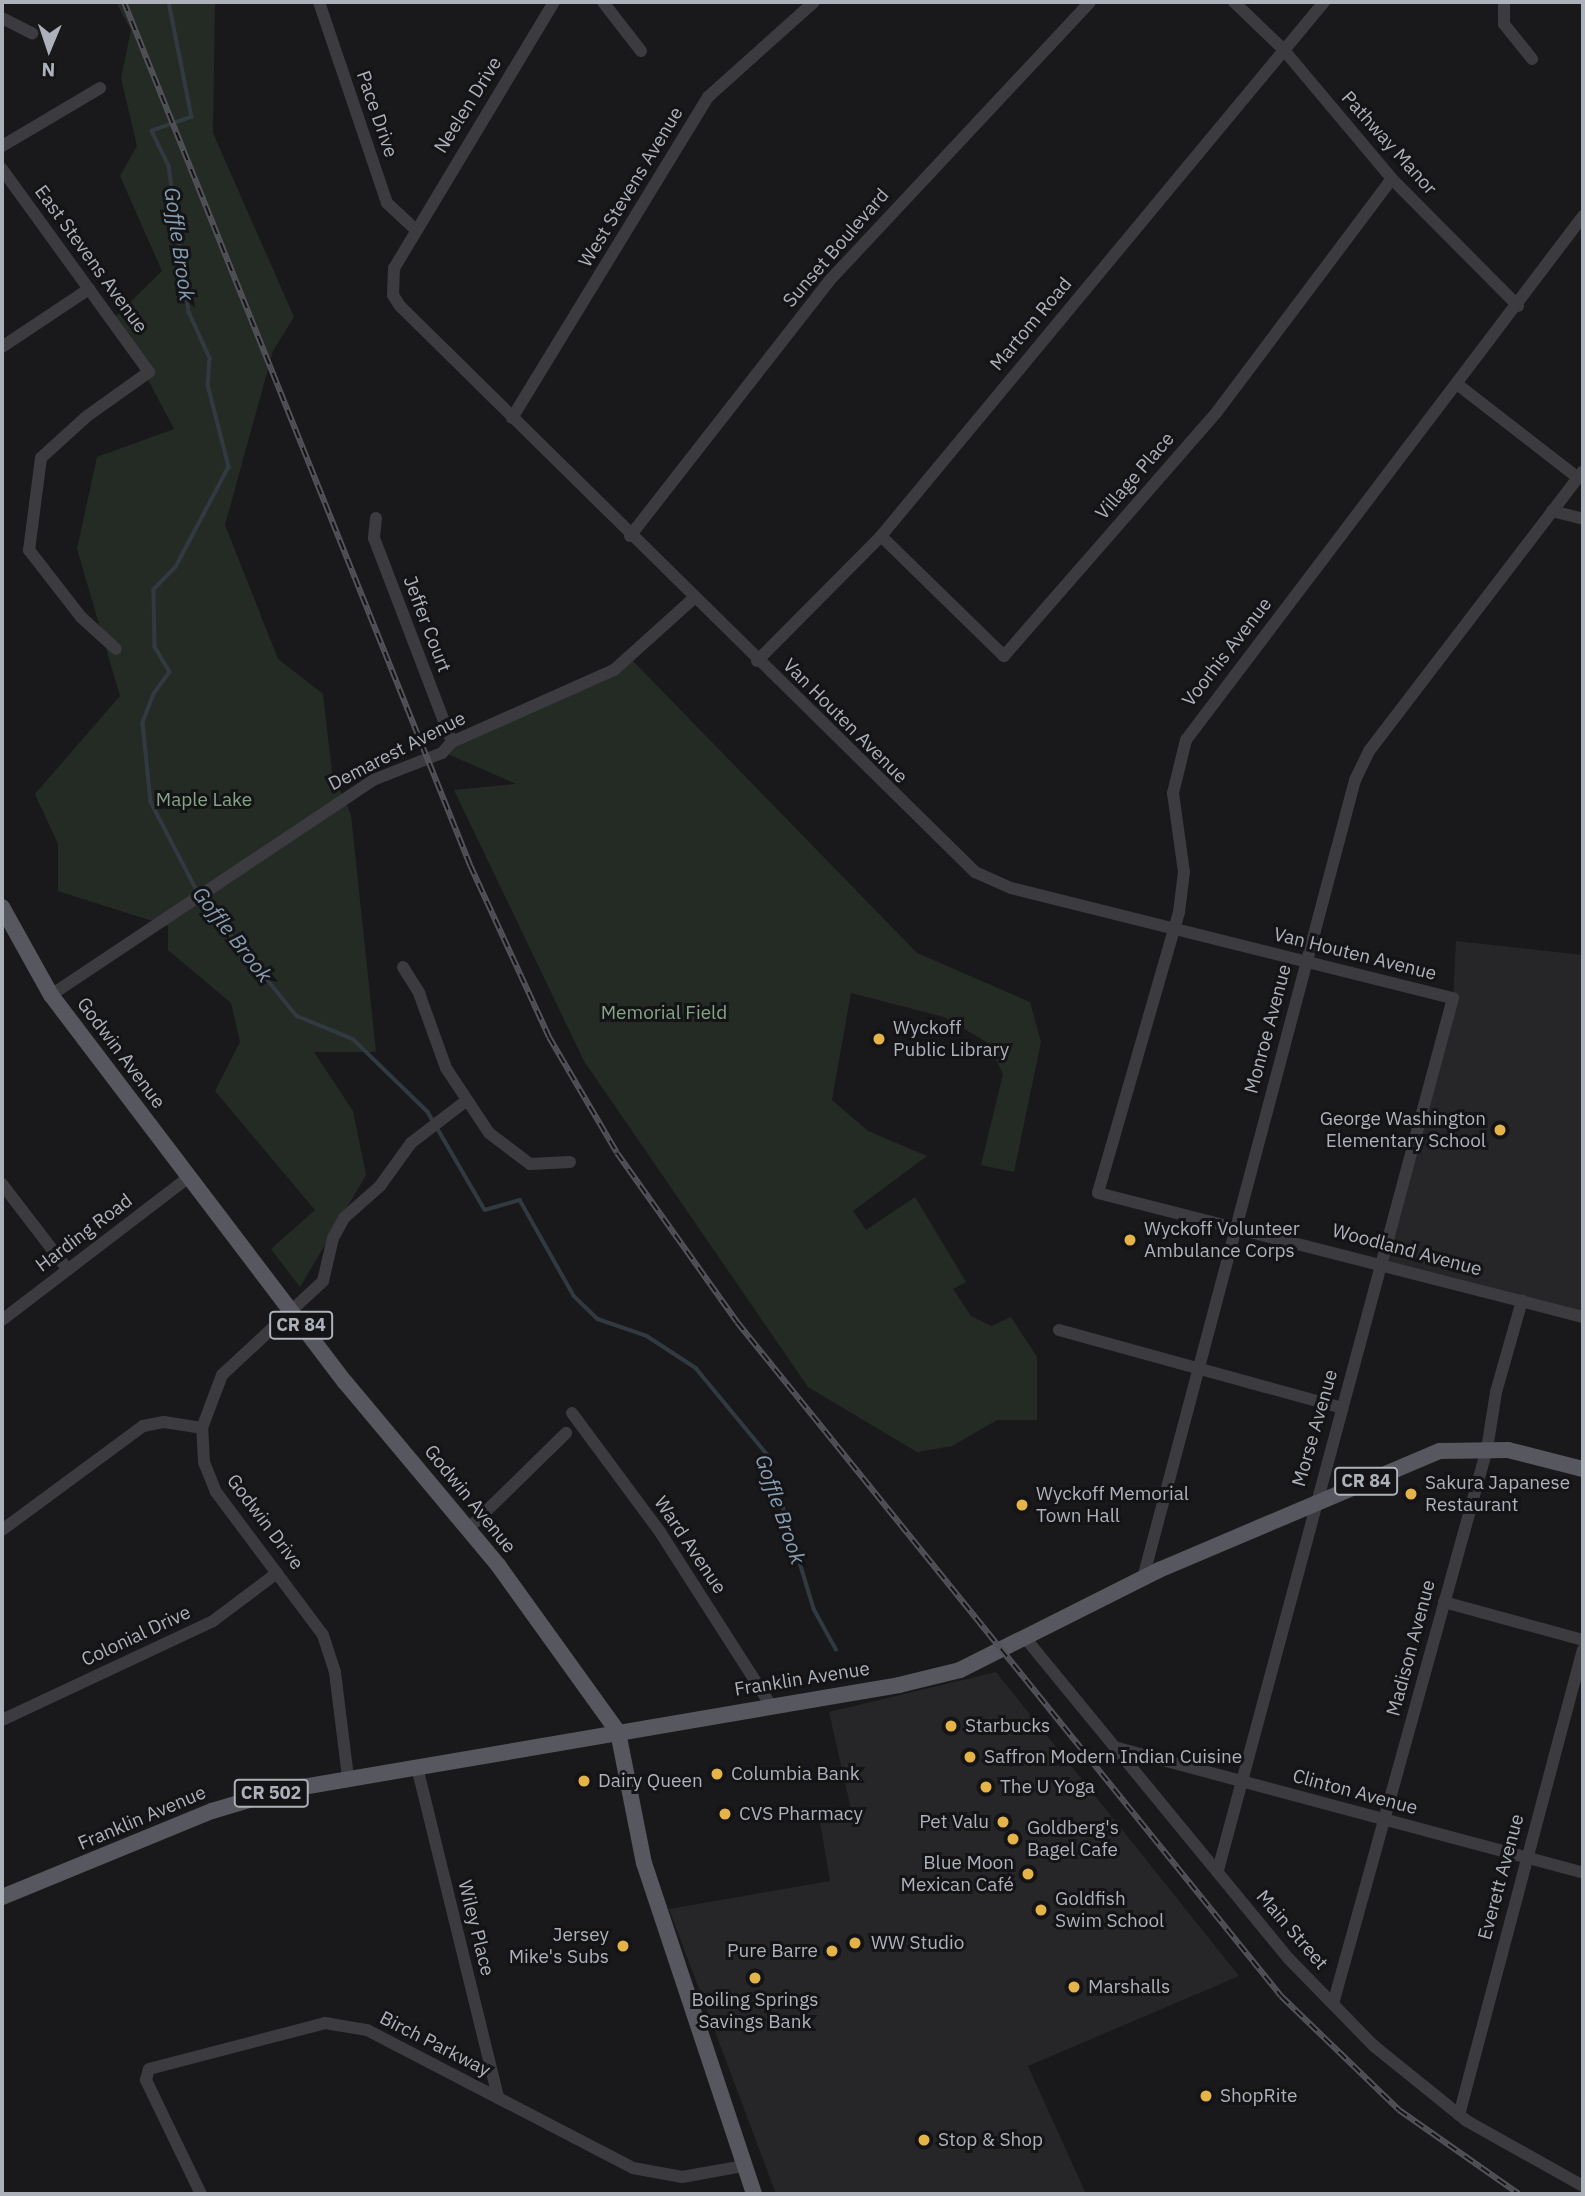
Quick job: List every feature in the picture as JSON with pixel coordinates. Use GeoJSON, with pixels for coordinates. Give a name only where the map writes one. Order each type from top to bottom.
{"type":"FeatureCollection","features":[{"type":"Feature","properties":{"kind":"main road","name":"Godwin Avenue"},"geometry":{"type":"LineString","coordinates":[[2,907],[51,995],[291,1312],[469,1528],[618,1732],[644,1863],[754,2194]]}},
{"type":"Feature","properties":{"kind":"main road","name":"Franklin Avenue"},"geometry":{"type":"LineString","coordinates":[[2,1897],[212,1811],[279,1791],[942,1676],[1026,1639],[1143,1578],[1314,1502],[1433,1453],[1487,1449],[1583,1469]]}},
{"type":"Feature","properties":{"kind":"street","name":"Pace Drive"},"geometry":{"type":"LineString","coordinates":[[319,2],[387,203],[415,229]]}},
{"type":"Feature","properties":{"kind":"street","name":"Neelen Drive"},"geometry":{"type":"LineString","coordinates":[[415,229],[554,2]]}},
{"type":"Feature","properties":{"kind":"street"},"geometry":{"type":"LineString","coordinates":[[603,2],[640,51]]}},
{"type":"Feature","properties":{"kind":"street","name":"West Stevens Avenue"},"geometry":{"type":"LineString","coordinates":[[512,418],[708,97],[814,2]]}},
{"type":"Feature","properties":{"kind":"street","name":"Sunset Boulevard"},"geometry":{"type":"LineString","coordinates":[[631,536],[829,281],[1090,2]]}},
{"type":"Feature","properties":{"kind":"street","name":"Pathway Manor"},"geometry":{"type":"LineString","coordinates":[[1234,2],[1283,49],[1392,179],[1518,306]]}},
{"type":"Feature","properties":{"kind":"street","name":"Martom Road"},"geometry":{"type":"LineString","coordinates":[[757,661],[881,536],[1324,2]]}},
{"type":"Feature","properties":{"kind":"street"},"geometry":{"type":"LineString","coordinates":[[1504,2],[1504,23],[1532,59]]}},
{"type":"Feature","properties":{"kind":"street"},"geometry":{"type":"LineString","coordinates":[[2,18],[32,33]]}},
{"type":"Feature","properties":{"kind":"street"},"geometry":{"type":"LineString","coordinates":[[2,146],[100,88]]}},
{"type":"Feature","properties":{"kind":"street","name":"East Stevens Avenue"},"geometry":{"type":"LineString","coordinates":[[2,169],[149,372],[86,416],[41,458],[29,550],[81,617],[116,649]]}},
{"type":"Feature","properties":{"kind":"street","name":"Village Place"},"geometry":{"type":"LineString","coordinates":[[881,536],[1004,656],[1216,413],[1392,179]]}},
{"type":"Feature","properties":{"kind":"street","name":"Voorhis Avenue"},"geometry":{"type":"LineString","coordinates":[[1098,1193],[1174,929],[1184,872],[1173,793],[1186,740],[1518,306],[1583,216]]}},
{"type":"Feature","properties":{"kind":"street","name":"Van Houten Avenue"},"geometry":{"type":"LineString","coordinates":[[415,229],[394,268],[393,295],[512,418],[757,661],[975,872],[1011,888],[1453,998]]}},
{"type":"Feature","properties":{"kind":"street"},"geometry":{"type":"LineString","coordinates":[[2,347],[89,289]]}},
{"type":"Feature","properties":{"kind":"street"},"geometry":{"type":"LineString","coordinates":[[1457,384],[1581,475]]}},
{"type":"Feature","properties":{"kind":"street","name":"Monroe Avenue"},"geometry":{"type":"LineString","coordinates":[[1143,1578],[1306,961],[1361,765],[1581,475]]}},
{"type":"Feature","properties":{"kind":"street"},"geometry":{"type":"LineString","coordinates":[[1552,512],[1583,519]]}},
{"type":"Feature","properties":{"kind":"street","name":"Jeffer Court"},"geometry":{"type":"LineString","coordinates":[[376,518],[374,538],[452,742]]}},
{"type":"Feature","properties":{"kind":"street","name":"Demarest Avenue"},"geometry":{"type":"LineString","coordinates":[[51,995],[373,780],[442,753],[452,742],[614,670],[694,598]]}},
{"type":"Feature","properties":{"kind":"street"},"geometry":{"type":"LineString","coordinates":[[403,967],[419,993],[446,1068],[489,1133],[520,1160],[541,1166],[570,1161]]}},
{"type":"Feature","properties":{"kind":"street","name":"Morse Avenue"},"geometry":{"type":"LineString","coordinates":[[1218,1870],[1314,1502],[1453,998]]}},
{"type":"Feature","properties":{"kind":"street","name":"Godwin Drive"},"geometry":{"type":"LineString","coordinates":[[348,1777],[335,1672],[323,1635],[216,1492],[204,1462],[202,1428],[222,1375],[323,1282],[333,1238],[344,1217],[380,1186],[411,1143],[466,1101]]}},
{"type":"Feature","properties":{"kind":"street","name":"Harding Road"},"geometry":{"type":"LineString","coordinates":[[2,1320],[189,1177]]}},
{"type":"Feature","properties":{"kind":"street"},"geometry":{"type":"LineString","coordinates":[[2,1184],[68,1270]]}},
{"type":"Feature","properties":{"kind":"street","name":"Woodland Avenue"},"geometry":{"type":"LineString","coordinates":[[1098,1193],[1237,1226],[1583,1317]]}},
{"type":"Feature","properties":{"kind":"street","name":"Madison Avenue"},"geometry":{"type":"LineString","coordinates":[[1333,2004],[1487,1449],[1496,1392],[1522,1301]]}},
{"type":"Feature","properties":{"kind":"street"},"geometry":{"type":"LineString","coordinates":[[1059,1330],[1342,1408]]}},
{"type":"Feature","properties":{"kind":"street","name":"Ward Avenue"},"geometry":{"type":"LineString","coordinates":[[572,1413],[660,1532],[770,1704]]}},
{"type":"Feature","properties":{"kind":"street"},"geometry":{"type":"LineString","coordinates":[[2,1530],[143,1426],[164,1422],[202,1428]]}},
{"type":"Feature","properties":{"kind":"street"},"geometry":{"type":"LineString","coordinates":[[469,1528],[566,1433]]}},
{"type":"Feature","properties":{"kind":"street","name":"Colonial Drive"},"geometry":{"type":"LineString","coordinates":[[2,1720],[213,1621],[277,1573]]}},
{"type":"Feature","properties":{"kind":"street"},"geometry":{"type":"LineString","coordinates":[[1444,1602],[1583,1640]]}},
{"type":"Feature","properties":{"kind":"street","name":"Main Street"},"geometry":{"type":"LineString","coordinates":[[1026,1639],[1289,1959],[1374,2046],[1459,2115],[1583,2186]]}},
{"type":"Feature","properties":{"kind":"street","name":"Everett Avenue"},"geometry":{"type":"LineString","coordinates":[[1459,2115],[1583,1650]]}},
{"type":"Feature","properties":{"kind":"street","name":"Clinton Avenue"},"geometry":{"type":"LineString","coordinates":[[1118,1748],[1583,1872]]}},
{"type":"Feature","properties":{"kind":"street","name":"Wiley Place"},"geometry":{"type":"LineString","coordinates":[[417,1767],[498,2098]]}},
{"type":"Feature","properties":{"kind":"street","name":"Birch Parkway"},"geometry":{"type":"LineString","coordinates":[[201,2194],[146,2080],[154,2066],[338,2023],[367,2030],[649,2174],[688,2176],[744,2166]]}},
{"type":"Feature","properties":{"kind":"shaded area","name":"George Washington Elementary School"},"geometry":{"type":"Polygon","coordinates":[[[1456,941],[1583,955],[1583,1317],[1381,1263],[1453,998],[1456,941]]]}},
{"type":"Feature","properties":{"kind":"shaded area"},"geometry":{"type":"Polygon","coordinates":[[[996,1672],[1239,1976],[1028,2066],[1086,2194],[776,2194],[669,1909],[830,1881],[820,1822],[853,1818],[829,1712],[996,1672]]]}},
{"type":"Feature","properties":{"kind":"green space","name":"Maple Lake"},"geometry":{"type":"Polygon","coordinates":[[[116,2],[215,2],[213,133],[294,317],[273,351],[225,525],[278,659],[323,694],[332,772],[351,815],[376,1052],[314,1052],[353,1111],[366,1175],[300,1287],[271,1249],[315,1210],[215,1091],[240,1042],[231,1003],[168,950],[168,926],[58,891],[58,844],[35,794],[120,696],[77,549],[97,457],[174,429],[115,317],[162,271],[120,176],[137,146],[121,78],[131,30],[116,2]]]}},
{"type":"Feature","properties":{"kind":"green space","name":"Memorial Field"},"geometry":{"type":"Polygon","coordinates":[[[631,659],[917,953],[1030,1002],[1041,1042],[1014,1172],[981,1165],[1003,1074],[988,1043],[944,1017],[851,993],[832,1100],[868,1131],[927,1156],[853,1211],[866,1230],[915,1197],[966,1282],[953,1289],[971,1316],[991,1326],[1011,1317],[1037,1357],[1037,1420],[997,1420],[952,1446],[917,1452],[808,1387],[584,1061],[454,790],[516,784],[441,751],[631,659]]]}},
{"type":"Feature","properties":{"kind":"waterway","name":"Goffle Brook"},"geometry":{"type":"LineString","coordinates":[[169,2],[192,117],[152,131],[169,166],[189,312],[210,358],[208,385],[229,467],[176,567],[154,590],[155,647],[170,672],[154,694],[143,723],[151,802],[201,898],[297,1016],[353,1039],[428,1112],[485,1210],[520,1200],[574,1296],[598,1319],[647,1336],[696,1368],[767,1454],[814,1609],[836,1649]]}},
{"type":"Feature","properties":{"kind":"railway"},"geometry":{"type":"LineString","coordinates":[[124,2],[470,865],[549,1037],[617,1153],[737,1322],[1281,1996],[1399,2110],[1519,2194]]}},
{"type":"Feature","properties":{"kind":"place","name":"Wyckoff Public Library"},"geometry":{"type":"Point","coordinates":[879,1039]}},
{"type":"Feature","properties":{"kind":"place","name":"George Washington Elementary School"},"geometry":{"type":"Point","coordinates":[1500,1130]}},
{"type":"Feature","properties":{"kind":"place","name":"Wyckoff Volunteer Ambulance Corps"},"geometry":{"type":"Point","coordinates":[1130,1240]}},
{"type":"Feature","properties":{"kind":"place","name":"Sakura Japanese Restaurant"},"geometry":{"type":"Point","coordinates":[1411,1494]}},
{"type":"Feature","properties":{"kind":"place","name":"Wyckoff Memorial Town Hall"},"geometry":{"type":"Point","coordinates":[1022,1505]}},
{"type":"Feature","properties":{"kind":"place","name":"Starbucks"},"geometry":{"type":"Point","coordinates":[951,1726]}},
{"type":"Feature","properties":{"kind":"place","name":"Saffron Modern Indian Cuisine"},"geometry":{"type":"Point","coordinates":[970,1757]}},
{"type":"Feature","properties":{"kind":"place","name":"Columbia Bank"},"geometry":{"type":"Point","coordinates":[717,1774]}},
{"type":"Feature","properties":{"kind":"place","name":"Dairy Queen"},"geometry":{"type":"Point","coordinates":[584,1781]}},
{"type":"Feature","properties":{"kind":"place","name":"The U Yoga"},"geometry":{"type":"Point","coordinates":[986,1787]}},
{"type":"Feature","properties":{"kind":"place","name":"CVS Pharmacy"},"geometry":{"type":"Point","coordinates":[725,1814]}},
{"type":"Feature","properties":{"kind":"place","name":"Pet Valu"},"geometry":{"type":"Point","coordinates":[1003,1822]}},
{"type":"Feature","properties":{"kind":"place","name":"Goldberg's Bagel Cafe"},"geometry":{"type":"Point","coordinates":[1013,1839]}},
{"type":"Feature","properties":{"kind":"place","name":"Blue Moon Mexican Café"},"geometry":{"type":"Point","coordinates":[1028,1874]}},
{"type":"Feature","properties":{"kind":"place","name":"Goldfish Swim School"},"geometry":{"type":"Point","coordinates":[1041,1910]}},
{"type":"Feature","properties":{"kind":"place","name":"WW Studio"},"geometry":{"type":"Point","coordinates":[855,1943]}},
{"type":"Feature","properties":{"kind":"place","name":"Jersey Mike's Subs"},"geometry":{"type":"Point","coordinates":[623,1946]}},
{"type":"Feature","properties":{"kind":"place","name":"Pure Barre"},"geometry":{"type":"Point","coordinates":[832,1951]}},
{"type":"Feature","properties":{"kind":"place","name":"Boiling Springs Savings Bank"},"geometry":{"type":"Point","coordinates":[755,1978]}},
{"type":"Feature","properties":{"kind":"place","name":"Marshalls"},"geometry":{"type":"Point","coordinates":[1074,1987]}},
{"type":"Feature","properties":{"kind":"place","name":"ShopRite"},"geometry":{"type":"Point","coordinates":[1206,2096]}},
{"type":"Feature","properties":{"kind":"place","name":"Stop & Shop"},"geometry":{"type":"Point","coordinates":[924,2140]}}]}
